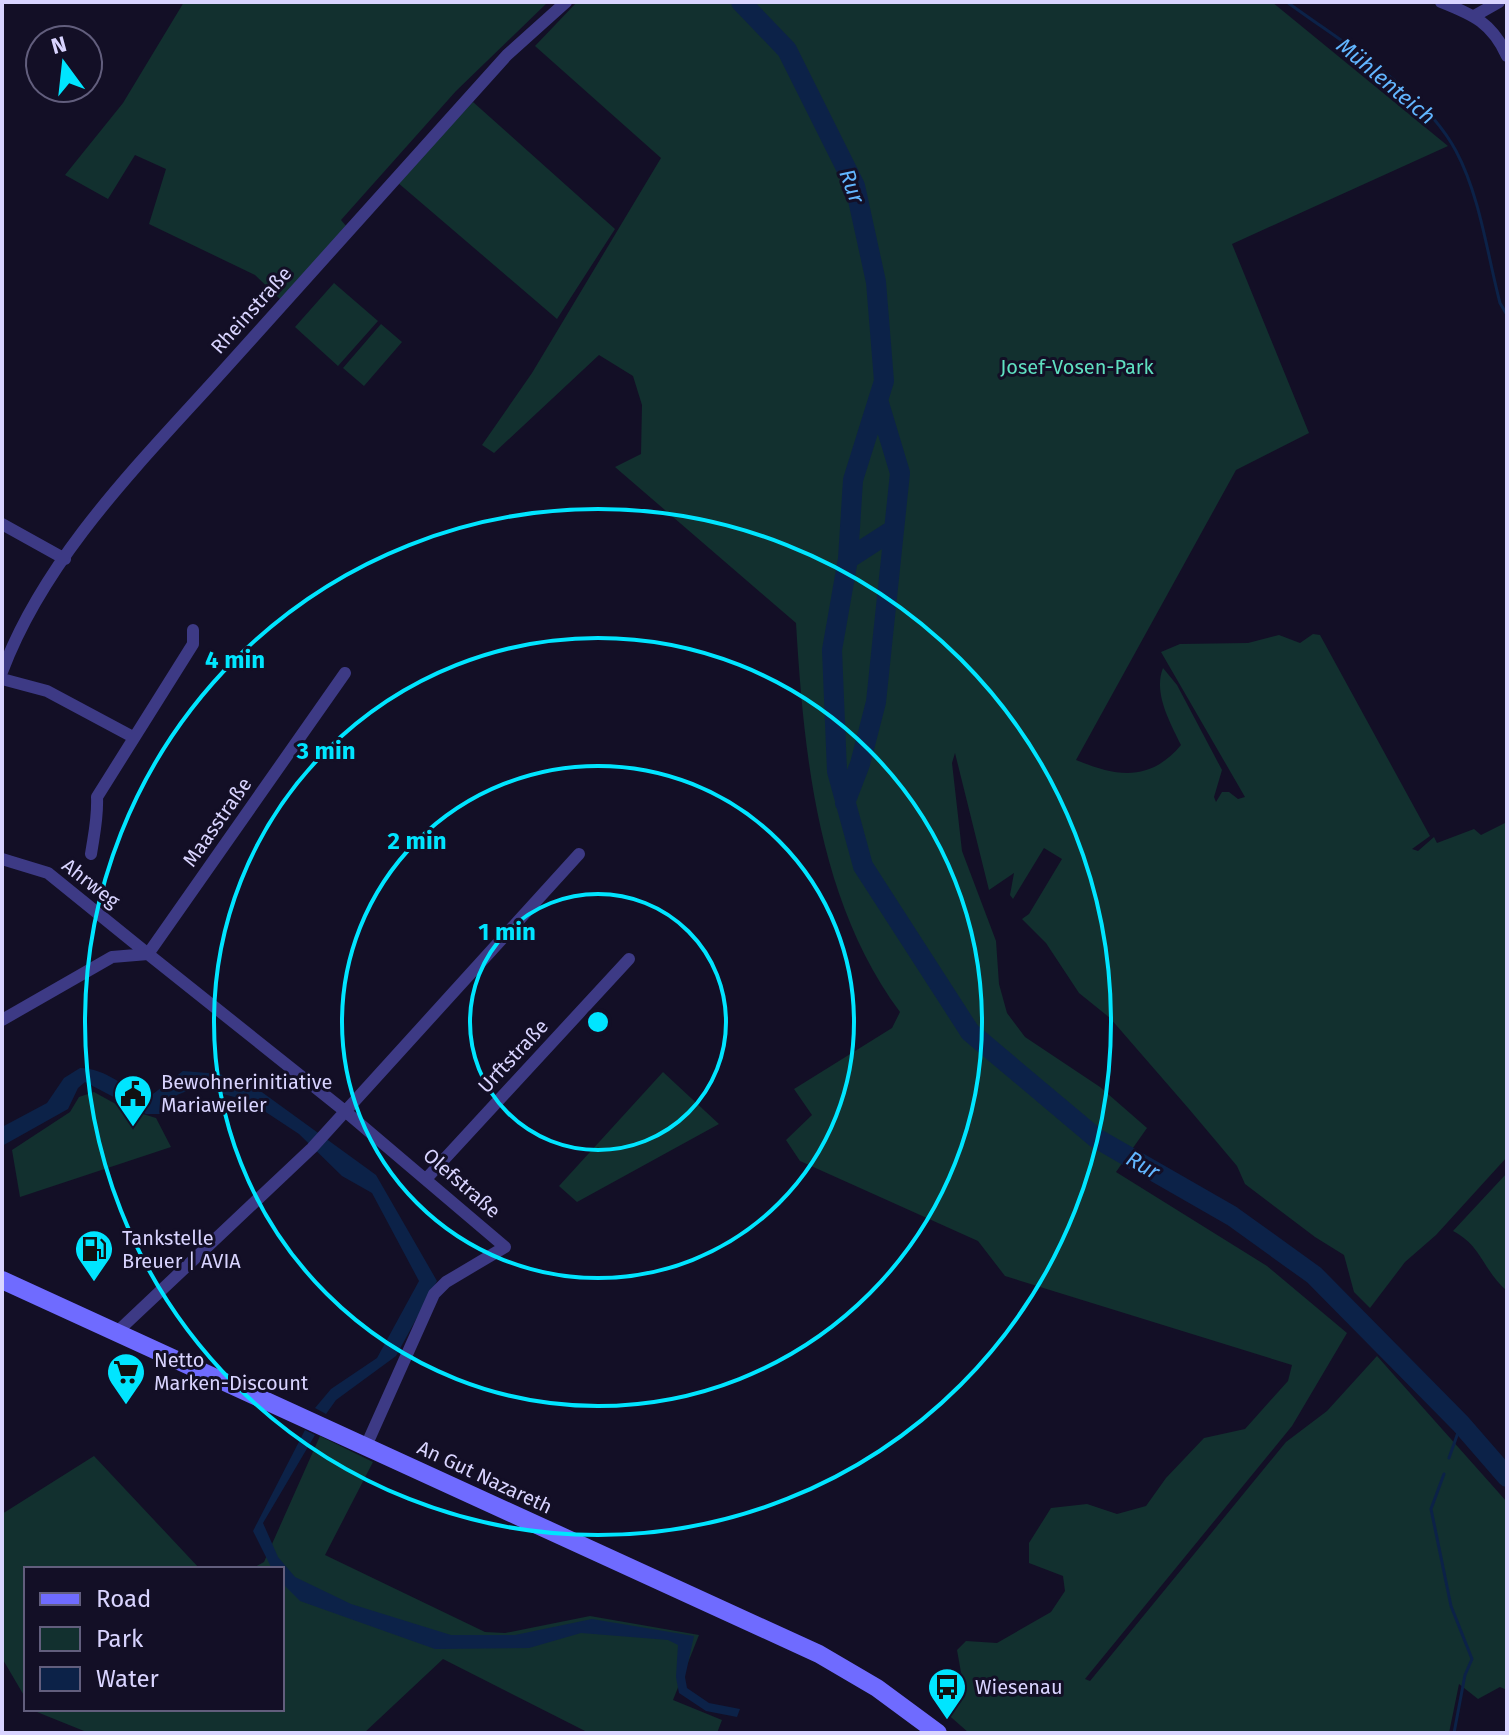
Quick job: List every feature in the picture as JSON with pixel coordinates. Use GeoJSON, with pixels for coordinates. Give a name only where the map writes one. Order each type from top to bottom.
{"type":"FeatureCollection","features":[{"type":"Feature","properties":{"kind":"main road","name":"An Gut Nazareth"},"geometry":{"type":"LineString","coordinates":[[2,1280],[819,1654],[877,1688],[938,1733]]}},
{"type":"Feature","properties":{"kind":"street","name":"Rheinstraße"},"geometry":{"type":"LineString","coordinates":[[2,672],[15,637],[65,559],[126,479],[507,55],[566,2]]}},
{"type":"Feature","properties":{"kind":"street"},"geometry":{"type":"LineString","coordinates":[[1441,2],[1476,10],[1499,2]]}},
{"type":"Feature","properties":{"kind":"street"},"geometry":{"type":"LineString","coordinates":[[1476,10],[1507,56]]}},
{"type":"Feature","properties":{"kind":"street"},"geometry":{"type":"LineString","coordinates":[[2,524],[65,559]]}},
{"type":"Feature","properties":{"kind":"street"},"geometry":{"type":"LineString","coordinates":[[91,854],[91,841],[99,821],[97,797],[193,644],[193,630]]}},
{"type":"Feature","properties":{"kind":"street","name":"Maasstraße"},"geometry":{"type":"LineString","coordinates":[[148,954],[345,673]]}},
{"type":"Feature","properties":{"kind":"street"},"geometry":{"type":"LineString","coordinates":[[2,679],[47,691],[133,737]]}},
{"type":"Feature","properties":{"kind":"street"},"geometry":{"type":"LineString","coordinates":[[117,1332],[326,1134],[579,854]]}},
{"type":"Feature","properties":{"kind":"street","name":"Ahrweg"},"geometry":{"type":"LineString","coordinates":[[2,859],[48,873],[148,954]]}},
{"type":"Feature","properties":{"kind":"street"},"geometry":{"type":"LineString","coordinates":[[2,1020],[112,957],[148,954]]}},
{"type":"Feature","properties":{"kind":"street","name":"Olefstraße"},"geometry":{"type":"LineString","coordinates":[[148,954],[346,1112],[505,1247],[446,1282],[434,1294],[366,1446]]}},
{"type":"Feature","properties":{"kind":"street","name":"Urftstraße"},"geometry":{"type":"LineString","coordinates":[[426,1179],[629,959]]}},
{"type":"Feature","properties":{"kind":"green space"},"geometry":{"type":"Polygon","coordinates":[[[184,2],[548,2],[456,91],[341,220],[347,227],[280,299],[255,275],[149,224],[166,169],[135,155],[108,199],[65,175],[123,103],[184,2]]]}},
{"type":"Feature","properties":{"kind":"green space","name":"Josef-Vosen-Park"},"geometry":{"type":"Polygon","coordinates":[[[577,2],[1272,2],[1448,146],[1232,244],[1309,433],[1236,470],[1076,760],[1105,770],[1132,773],[1157,765],[1181,745],[1161,697],[1163,668],[1177,685],[1222,770],[1214,797],[1216,802],[1222,792],[1229,792],[1238,799],[1245,797],[1161,652],[1180,644],[1248,643],[1279,635],[1300,643],[1313,634],[1320,635],[1430,836],[1412,849],[1418,851],[1434,837],[1437,843],[1474,829],[1481,835],[1507,822],[1507,1157],[1436,1235],[1405,1262],[1370,1308],[1354,1292],[1344,1255],[1245,1184],[1237,1166],[1110,1018],[1079,993],[1046,943],[1022,919],[1029,914],[1062,859],[1044,848],[1013,899],[1010,895],[1014,873],[989,890],[955,753],[952,763],[962,851],[996,941],[999,984],[1007,1013],[1025,1037],[1100,1087],[1147,1128],[1116,1172],[1267,1266],[1347,1333],[1292,1426],[1085,1679],[1090,1681],[1286,1442],[1327,1411],[1377,1356],[1507,1502],[1507,1690],[1500,1687],[1478,1699],[1459,1684],[1449,1733],[969,1733],[944,1711],[962,1678],[957,1650],[966,1641],[997,1643],[1051,1612],[1065,1591],[1063,1576],[1029,1563],[1029,1543],[1051,1508],[1087,1504],[1117,1514],[1146,1506],[1166,1478],[1204,1438],[1245,1429],[1288,1381],[1292,1365],[1005,1276],[978,1241],[800,1161],[786,1140],[812,1115],[794,1089],[892,1028],[900,1012],[872,969],[850,923],[833,875],[811,775],[796,623],[615,467],[641,454],[642,405],[633,376],[599,355],[494,453],[482,445],[532,373],[661,158],[535,46],[577,2]]]}},
{"type":"Feature","properties":{"kind":"green space"},"geometry":{"type":"Polygon","coordinates":[[[473,102],[615,229],[557,319],[397,182],[473,102]]]}},
{"type":"Feature","properties":{"kind":"green space"},"geometry":{"type":"Polygon","coordinates":[[[334,283],[378,321],[338,366],[295,327],[334,283]]]}},
{"type":"Feature","properties":{"kind":"green space"},"geometry":{"type":"Polygon","coordinates":[[[381,324],[402,342],[364,386],[343,368],[381,324]]]}},
{"type":"Feature","properties":{"kind":"green space"},"geometry":{"type":"Polygon","coordinates":[[[663,1072],[719,1124],[577,1202],[559,1186],[663,1072]]]}},
{"type":"Feature","properties":{"kind":"green space"},"geometry":{"type":"Polygon","coordinates":[[[94,1092],[123,1108],[156,1118],[171,1147],[20,1197],[12,1150],[70,1112],[79,1097],[94,1092]]]}},
{"type":"Feature","properties":{"kind":"green space"},"geometry":{"type":"Polygon","coordinates":[[[1507,1173],[1507,1291],[1470,1244],[1453,1231],[1507,1173]]]}},
{"type":"Feature","properties":{"kind":"green space"},"geometry":{"type":"Polygon","coordinates":[[[320,1436],[373,1462],[325,1555],[485,1632],[505,1633],[590,1616],[699,1635],[673,1700],[722,1720],[717,1733],[589,1733],[443,1659],[364,1733],[89,1733],[34,1711],[284,1711],[284,1567],[255,1567],[264,1562],[320,1436]]]}},
{"type":"Feature","properties":{"kind":"green space"},"geometry":{"type":"Polygon","coordinates":[[[94,1456],[198,1567],[24,1567],[24,1696],[2,1658],[2,1514],[94,1456]]]}},
{"type":"Feature","properties":{"kind":"water"},"geometry":{"type":"Polygon","coordinates":[[[80,1068],[98,1071],[149,1097],[183,1071],[220,1074],[259,1090],[376,1175],[437,1281],[396,1356],[336,1400],[326,1414],[315,1408],[331,1389],[377,1358],[419,1281],[372,1193],[342,1176],[299,1134],[249,1101],[197,1087],[177,1095],[163,1114],[146,1114],[85,1082],[78,1088],[68,1109],[2,1146],[2,1127],[47,1103],[64,1078],[80,1068]]]}},
{"type":"Feature","properties":{"kind":"water"},"geometry":{"type":"Polygon","coordinates":[[[305,1430],[315,1435],[263,1523],[278,1557],[295,1577],[351,1604],[451,1635],[515,1635],[592,1619],[694,1636],[685,1677],[687,1688],[709,1703],[740,1709],[737,1717],[706,1711],[679,1693],[676,1677],[678,1645],[668,1640],[581,1633],[529,1648],[435,1649],[300,1601],[284,1585],[284,1567],[271,1567],[253,1531],[305,1430]]]}},
{"type":"Feature","properties":{"kind":"waterway","name":"Rur"},"geometry":{"type":"LineString","coordinates":[[741,2],[787,50],[855,186],[876,282],[884,381],[853,480],[848,559],[832,650],[837,771],[863,866],[970,1032],[1096,1138],[1232,1216],[1314,1275],[1461,1424],[1507,1477]]}},
{"type":"Feature","properties":{"kind":"waterway","name":"Mühlenteich"},"geometry":{"type":"LineString","coordinates":[[1287,2],[1380,69],[1424,108],[1442,129],[1456,151],[1471,187],[1500,303],[1507,315]]}},
{"type":"Feature","properties":{"kind":"waterway","name":"Rur"},"geometry":{"type":"LineString","coordinates":[[845,803],[860,764],[876,702],[900,473],[878,400]]}},
{"type":"Feature","properties":{"kind":"waterway","name":"Rur"},"geometry":{"type":"LineString","coordinates":[[848,559],[893,530]]}},
{"type":"Feature","properties":{"kind":"waterway"},"geometry":{"type":"LineString","coordinates":[[1449,1458],[1461,1424]]}},
{"type":"Feature","properties":{"kind":"waterway"},"geometry":{"type":"LineString","coordinates":[[1444,1474],[1431,1509],[1451,1606],[1472,1659],[1465,1675],[1454,1733]]}},
{"type":"Feature","properties":{"kind":"place","name":"Bewohnerinitiative Mariaweiler"},"geometry":{"type":"Point","coordinates":[133,1128]}},
{"type":"Feature","properties":{"kind":"place","name":"Tankstelle Breuer | AVIA"},"geometry":{"type":"Point","coordinates":[94,1283]}},
{"type":"Feature","properties":{"kind":"place","name":"Netto Marken-Discount"},"geometry":{"type":"Point","coordinates":[126,1406]}},
{"type":"Feature","properties":{"kind":"place","name":"Wiesenau"},"geometry":{"type":"Point","coordinates":[947,1721]}}]}
